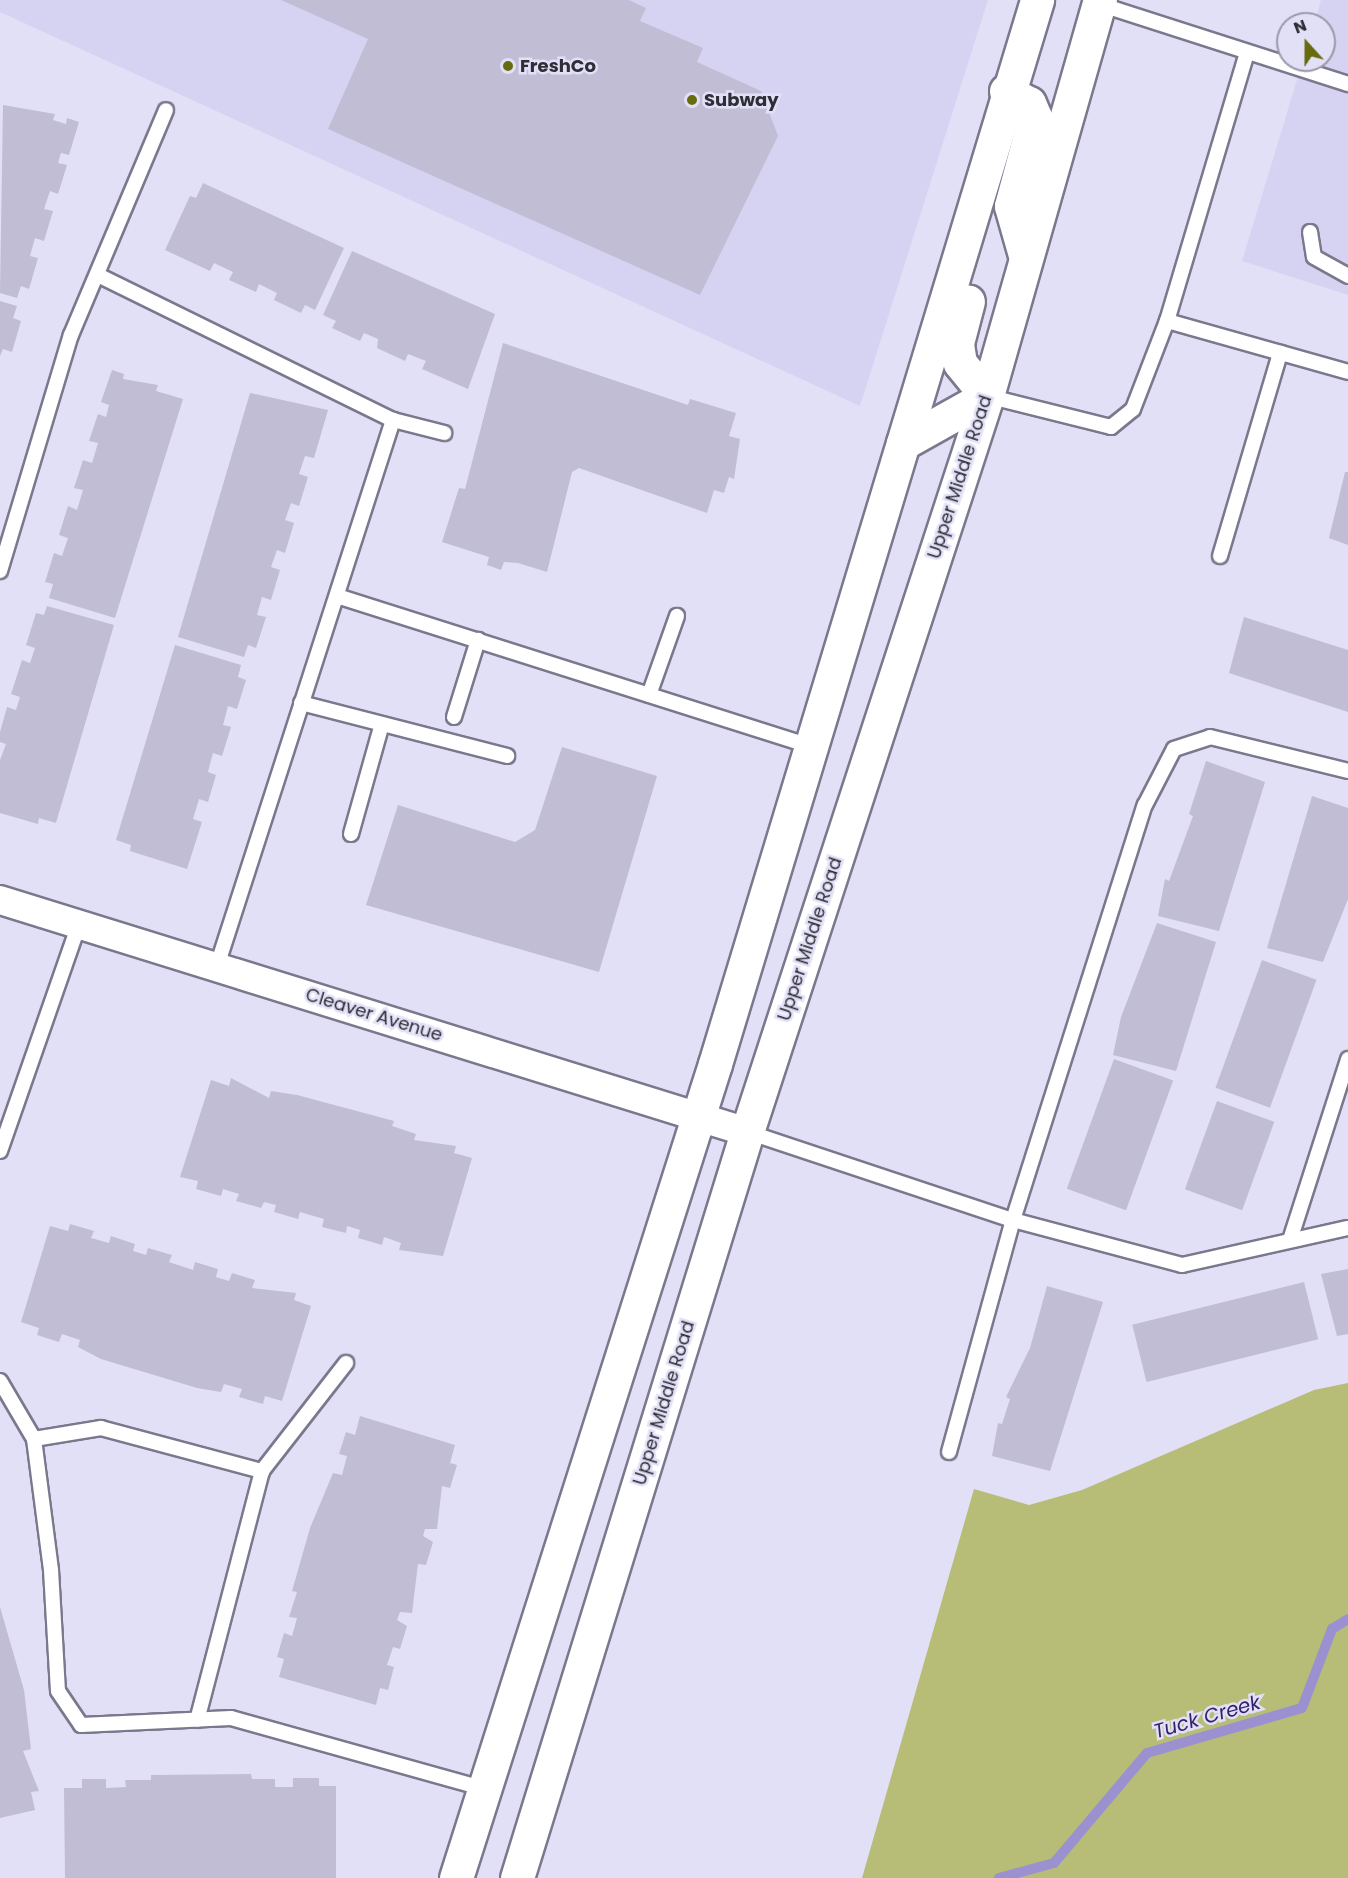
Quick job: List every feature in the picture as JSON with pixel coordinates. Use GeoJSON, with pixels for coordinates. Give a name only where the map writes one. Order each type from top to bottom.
{"type":"FeatureCollection","features":[{"type":"Feature","properties":{"kind":"main road"},"geometry":{"type":"LineString","coordinates":[[456,1878],[699,1115],[813,747],[903,443],[976,208],[1006,91],[1037,0]]}},
{"type":"Feature","properties":{"kind":"main road","name":"Upper Middle Road"},"geometry":{"type":"LineString","coordinates":[[517,1878],[747,1132],[987,396],[1025,255],[1100,2]]}},
{"type":"Feature","properties":{"kind":"main road"},"geometry":{"type":"LineString","coordinates":[[1006,91],[1029,103],[1035,117],[1011,206],[1025,255]]}},
{"type":"Feature","properties":{"kind":"main road"},"geometry":{"type":"LineString","coordinates":[[903,443],[987,396],[960,363],[957,343],[981,251],[976,208]]}},
{"type":"Feature","properties":{"kind":"street","name":"Cleaver Avenue"},"geometry":{"type":"LineString","coordinates":[[0,900],[699,1115],[747,1132]]}},
{"type":"Feature","properties":{"kind":"lane"},"geometry":{"type":"LineString","coordinates":[[1100,2],[1247,53],[1348,84]]}},
{"type":"Feature","properties":{"kind":"lane"},"geometry":{"type":"LineString","coordinates":[[987,396],[1111,427],[1132,410],[1167,321],[1247,53]]}},
{"type":"Feature","properties":{"kind":"lane"},"geometry":{"type":"LineString","coordinates":[[0,571],[71,335],[100,276],[166,110]]}},
{"type":"Feature","properties":{"kind":"lane"},"geometry":{"type":"LineString","coordinates":[[1310,232],[1314,257],[1348,276]]}},
{"type":"Feature","properties":{"kind":"lane"},"geometry":{"type":"LineString","coordinates":[[100,276],[393,420],[444,433]]}},
{"type":"Feature","properties":{"kind":"lane"},"geometry":{"type":"LineString","coordinates":[[1167,321],[1348,372]]}},
{"type":"Feature","properties":{"kind":"lane"},"geometry":{"type":"LineString","coordinates":[[1220,556],[1280,353]]}},
{"type":"Feature","properties":{"kind":"lane"},"geometry":{"type":"LineString","coordinates":[[217,966],[393,420]]}},
{"type":"Feature","properties":{"kind":"lane"},"geometry":{"type":"LineString","coordinates":[[337,596],[813,747]]}},
{"type":"Feature","properties":{"kind":"lane"},"geometry":{"type":"LineString","coordinates":[[649,695],[677,616]]}},
{"type":"Feature","properties":{"kind":"lane"},"geometry":{"type":"LineString","coordinates":[[454,717],[478,640]]}},
{"type":"Feature","properties":{"kind":"lane"},"geometry":{"type":"LineString","coordinates":[[301,703],[507,756]]}},
{"type":"Feature","properties":{"kind":"lane"},"geometry":{"type":"LineString","coordinates":[[351,834],[382,724]]}},
{"type":"Feature","properties":{"kind":"lane"},"geometry":{"type":"LineString","coordinates":[[949,1452],[1013,1220],[1145,805],[1174,749],[1209,736],[1348,771]]}},
{"type":"Feature","properties":{"kind":"lane"},"geometry":{"type":"LineString","coordinates":[[0,1151],[79,924]]}},
{"type":"Feature","properties":{"kind":"lane"},"geometry":{"type":"LineString","coordinates":[[1291,1237],[1348,1059]]}},
{"type":"Feature","properties":{"kind":"lane"},"geometry":{"type":"LineString","coordinates":[[747,1132],[1013,1220],[1182,1265],[1291,1237],[1348,1228]]}},
{"type":"Feature","properties":{"kind":"lane"},"geometry":{"type":"LineString","coordinates":[[197,1720],[261,1471],[346,1364]]}},
{"type":"Feature","properties":{"kind":"lane"},"geometry":{"type":"LineString","coordinates":[[0,1381],[34,1439],[58,1690],[67,1710],[81,1725],[231,1718],[485,1789]]}},
{"type":"Feature","properties":{"kind":"lane"},"geometry":{"type":"LineString","coordinates":[[34,1439],[101,1428],[261,1471]]}},
{"type":"Feature","properties":{"kind":"shaded area"},"geometry":{"type":"Polygon","coordinates":[[[0,0],[988,0],[860,406],[0,12],[0,0]]]}},
{"type":"Feature","properties":{"kind":"shaded area"},"geometry":{"type":"Polygon","coordinates":[[[1321,0],[1348,0],[1348,295],[1242,261],[1299,72],[1336,72],[1336,12],[1318,12],[1321,0]]]}},
{"type":"Feature","properties":{"kind":"green space"},"geometry":{"type":"Polygon","coordinates":[[[1348,1383],[1348,1878],[862,1878],[974,1489],[1029,1505],[1082,1490],[1314,1390],[1348,1383]]]}},
{"type":"Feature","properties":{"kind":"building"},"geometry":{"type":"Polygon","coordinates":[[[281,0],[629,0],[646,8],[640,21],[703,48],[697,62],[761,91],[778,136],[700,295],[328,129],[368,39],[281,0]]]}},
{"type":"Feature","properties":{"kind":"building"},"geometry":{"type":"Polygon","coordinates":[[[3,105],[55,114],[53,120],[66,124],[67,118],[79,122],[69,155],[61,153],[58,163],[67,165],[58,194],[50,191],[44,209],[53,211],[44,241],[35,238],[30,256],[38,258],[29,289],[21,286],[17,298],[0,293],[3,105]]]}},
{"type":"Feature","properties":{"kind":"building"},"geometry":{"type":"Polygon","coordinates":[[[203,183],[344,248],[315,310],[305,305],[301,313],[274,300],[277,293],[259,284],[256,292],[229,280],[233,272],[214,263],[210,271],[165,250],[190,196],[196,198],[203,183]]]}},
{"type":"Feature","properties":{"kind":"building"},"geometry":{"type":"Polygon","coordinates":[[[352,251],[495,314],[468,389],[422,369],[426,361],[408,354],[405,361],[377,348],[378,339],[364,333],[360,341],[332,328],[336,321],[323,315],[352,251]]]}},
{"type":"Feature","properties":{"kind":"building"},"geometry":{"type":"Polygon","coordinates":[[[0,301],[17,306],[13,318],[21,321],[12,352],[3,349],[0,356],[0,301]]]}},
{"type":"Feature","properties":{"kind":"building"},"geometry":{"type":"Polygon","coordinates":[[[503,343],[688,405],[690,399],[736,413],[729,436],[740,439],[734,479],[729,477],[724,493],[714,490],[707,513],[579,468],[572,472],[547,572],[518,563],[504,562],[501,570],[487,565],[489,557],[442,542],[459,488],[465,489],[503,343]]]}},
{"type":"Feature","properties":{"kind":"building"},"geometry":{"type":"Polygon","coordinates":[[[112,370],[124,374],[123,379],[158,385],[156,391],[183,399],[115,618],[49,598],[53,584],[45,582],[54,553],[62,556],[68,538],[59,535],[68,506],[77,510],[83,490],[74,488],[83,460],[92,463],[98,443],[89,441],[98,414],[106,417],[109,405],[101,402],[112,370]]]}},
{"type":"Feature","properties":{"kind":"building"},"geometry":{"type":"Polygon","coordinates":[[[250,393],[328,410],[314,458],[305,456],[299,474],[308,477],[299,506],[291,503],[285,520],[294,523],[285,553],[277,550],[271,567],[280,570],[271,600],[262,597],[257,615],[266,617],[256,648],[248,645],[244,657],[178,637],[250,393]]]}},
{"type":"Feature","properties":{"kind":"building"},"geometry":{"type":"Polygon","coordinates":[[[1345,472],[1348,472],[1348,545],[1329,538],[1345,472]]]}},
{"type":"Feature","properties":{"kind":"building"},"geometry":{"type":"Polygon","coordinates":[[[47,606],[114,625],[56,823],[39,818],[38,824],[0,813],[0,760],[6,744],[0,742],[0,732],[7,707],[16,710],[20,697],[11,694],[22,660],[30,663],[35,648],[26,645],[36,613],[44,615],[47,606]]]}},
{"type":"Feature","properties":{"kind":"building"},"geometry":{"type":"Polygon","coordinates":[[[1244,617],[1348,650],[1348,712],[1229,673],[1244,617]]]}},
{"type":"Feature","properties":{"kind":"building"},"geometry":{"type":"Polygon","coordinates":[[[175,645],[241,665],[238,677],[246,680],[237,709],[228,706],[223,725],[231,727],[222,756],[213,753],[208,772],[216,775],[208,802],[199,799],[193,819],[202,822],[187,869],[130,851],[131,845],[116,840],[175,645]]]}},
{"type":"Feature","properties":{"kind":"building"},"geometry":{"type":"Polygon","coordinates":[[[562,747],[657,776],[599,972],[366,905],[398,805],[515,842],[535,830],[562,747]]]}},
{"type":"Feature","properties":{"kind":"building"},"geometry":{"type":"Polygon","coordinates":[[[1206,761],[1265,782],[1219,931],[1158,916],[1165,879],[1169,881],[1193,816],[1189,814],[1206,761]]]}},
{"type":"Feature","properties":{"kind":"building"},"geometry":{"type":"Polygon","coordinates":[[[1312,796],[1348,808],[1348,899],[1323,962],[1267,948],[1312,796]]]}},
{"type":"Feature","properties":{"kind":"building"},"geometry":{"type":"Polygon","coordinates":[[[1157,923],[1216,942],[1176,1071],[1113,1055],[1121,1017],[1157,923]]]}},
{"type":"Feature","properties":{"kind":"building"},"geometry":{"type":"Polygon","coordinates":[[[1262,960],[1317,980],[1270,1108],[1215,1088],[1262,960]]]}},
{"type":"Feature","properties":{"kind":"building"},"geometry":{"type":"Polygon","coordinates":[[[1114,1059],[1173,1081],[1126,1210],[1067,1189],[1114,1059]]]}},
{"type":"Feature","properties":{"kind":"building"},"geometry":{"type":"Polygon","coordinates":[[[231,1078],[269,1098],[271,1091],[297,1095],[394,1121],[392,1126],[416,1134],[414,1140],[456,1146],[454,1153],[472,1158],[443,1256],[399,1250],[401,1243],[384,1237],[382,1245],[358,1238],[360,1230],[347,1226],[346,1233],[322,1227],[324,1219],[300,1212],[298,1219],[274,1212],[276,1205],[264,1202],[261,1208],[236,1201],[239,1194],[223,1189],[221,1196],[196,1189],[198,1181],[180,1177],[211,1080],[229,1086],[231,1078]]]}},
{"type":"Feature","properties":{"kind":"building"},"geometry":{"type":"Polygon","coordinates":[[[1217,1101],[1274,1122],[1242,1210],[1185,1189],[1217,1101]]]}},
{"type":"Feature","properties":{"kind":"building"},"geometry":{"type":"Polygon","coordinates":[[[70,1224],[94,1231],[91,1238],[109,1243],[111,1236],[135,1244],[133,1251],[146,1255],[148,1248],[172,1255],[169,1262],[193,1270],[195,1262],[218,1269],[216,1277],[229,1281],[232,1273],[255,1280],[252,1288],[296,1293],[294,1300],[311,1306],[282,1401],[265,1396],[263,1404],[239,1397],[242,1389],[224,1384],[221,1392],[197,1388],[101,1359],[78,1347],[80,1340],[62,1334],[59,1342],[37,1335],[39,1328],[21,1322],[50,1226],[68,1231],[70,1224]]]}},
{"type":"Feature","properties":{"kind":"building"},"geometry":{"type":"Polygon","coordinates":[[[1348,1269],[1348,1334],[1337,1336],[1321,1274],[1348,1269]]]}},
{"type":"Feature","properties":{"kind":"building"},"geometry":{"type":"Polygon","coordinates":[[[1304,1282],[1318,1339],[1147,1382],[1132,1325],[1304,1282]]]}},
{"type":"Feature","properties":{"kind":"building"},"geometry":{"type":"Polygon","coordinates":[[[1047,1286],[1103,1302],[1050,1471],[992,1456],[998,1423],[1002,1424],[1010,1399],[1006,1397],[1030,1348],[1047,1286]]]}},
{"type":"Feature","properties":{"kind":"building"},"geometry":{"type":"Polygon","coordinates":[[[360,1416],[455,1445],[450,1463],[457,1465],[450,1488],[442,1486],[437,1529],[425,1529],[423,1536],[433,1542],[426,1565],[418,1564],[412,1613],[400,1612],[397,1620],[407,1626],[400,1649],[393,1647],[387,1665],[394,1667],[388,1690],[380,1688],[376,1705],[279,1677],[284,1659],[277,1657],[284,1633],[292,1636],[297,1618],[289,1617],[297,1592],[292,1591],[310,1528],[333,1473],[342,1475],[347,1456],[339,1454],[346,1432],[355,1435],[360,1416]]]}},
{"type":"Feature","properties":{"kind":"building"},"geometry":{"type":"Polygon","coordinates":[[[0,1607],[24,1690],[31,1749],[23,1751],[39,1791],[31,1792],[35,1810],[0,1818],[0,1607]]]}},
{"type":"Feature","properties":{"kind":"building"},"geometry":{"type":"Polygon","coordinates":[[[251,1774],[252,1779],[275,1779],[275,1787],[293,1787],[293,1778],[319,1778],[319,1786],[336,1786],[336,1878],[65,1878],[64,1788],[82,1788],[82,1779],[106,1779],[106,1788],[126,1787],[125,1780],[151,1780],[151,1775],[251,1774]]]}},
{"type":"Feature","properties":{"kind":"waterway","name":"Tuck Creek"},"geometry":{"type":"LineString","coordinates":[[999,1878],[1054,1863],[1147,1753],[1302,1708],[1332,1629],[1348,1619]]}},
{"type":"Feature","properties":{"kind":"place","name":"FreshCo"},"geometry":{"type":"Point","coordinates":[508,66]}},
{"type":"Feature","properties":{"kind":"place","name":"Subway"},"geometry":{"type":"Point","coordinates":[692,100]}}]}
